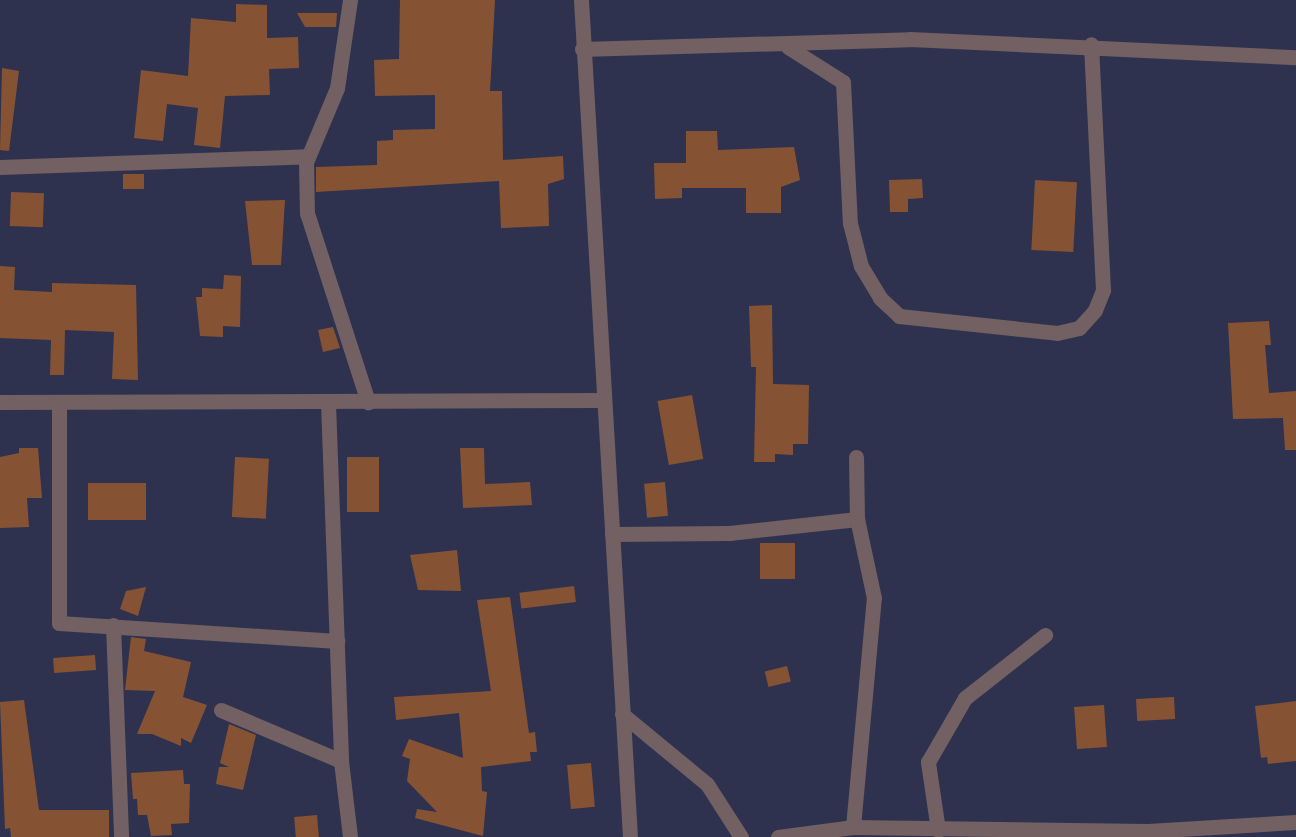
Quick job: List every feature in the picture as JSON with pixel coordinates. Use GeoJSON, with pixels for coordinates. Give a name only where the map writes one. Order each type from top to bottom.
{"type":"FeatureCollection","features":[{"type":"Feature","properties":{"kind":"street"},"geometry":{"type":"LineString","coordinates":[[350,0],[337,88],[308,156],[307,213],[368,402]]}},
{"type":"Feature","properties":{"kind":"street"},"geometry":{"type":"LineString","coordinates":[[581,0],[582,49],[630,837]]}},
{"type":"Feature","properties":{"kind":"street"},"geometry":{"type":"LineString","coordinates":[[582,49],[788,47],[910,39],[1091,44],[1296,57]]}},
{"type":"Feature","properties":{"kind":"street"},"geometry":{"type":"LineString","coordinates":[[788,47],[843,82],[850,223],[861,266],[880,298],[899,316],[1057,333],[1079,328],[1095,310],[1103,290],[1091,44]]}},
{"type":"Feature","properties":{"kind":"street"},"geometry":{"type":"LineString","coordinates":[[0,167],[308,156]]}},
{"type":"Feature","properties":{"kind":"street"},"geometry":{"type":"LineString","coordinates":[[0,402],[59,404],[603,400]]}},
{"type":"Feature","properties":{"kind":"street"},"geometry":{"type":"LineString","coordinates":[[328,403],[341,761],[350,837]]}},
{"type":"Feature","properties":{"kind":"street"},"geometry":{"type":"LineString","coordinates":[[59,404],[59,623],[337,641]]}},
{"type":"Feature","properties":{"kind":"street"},"geometry":{"type":"LineString","coordinates":[[853,827],[874,598],[857,519],[856,457]]}},
{"type":"Feature","properties":{"kind":"street"},"geometry":{"type":"LineString","coordinates":[[612,534],[729,533],[857,519]]}},
{"type":"Feature","properties":{"kind":"street"},"geometry":{"type":"LineString","coordinates":[[113,625],[121,837]]}},
{"type":"Feature","properties":{"kind":"street"},"geometry":{"type":"LineString","coordinates":[[938,830],[928,762],[965,698],[1044,635]]}},
{"type":"Feature","properties":{"kind":"street"},"geometry":{"type":"LineString","coordinates":[[221,710],[341,761]]}},
{"type":"Feature","properties":{"kind":"street"},"geometry":{"type":"LineString","coordinates":[[622,714],[707,784],[741,837]]}},
{"type":"Feature","properties":{"kind":"street"},"geometry":{"type":"LineString","coordinates":[[778,837],[853,827],[938,830],[1148,831],[1296,822]]}},
{"type":"Feature","properties":{"kind":"building"},"geometry":{"type":"Polygon","coordinates":[[[400,0],[495,0],[490,91],[502,91],[503,160],[563,156],[564,179],[548,184],[549,226],[501,228],[499,181],[316,192],[316,167],[377,165],[377,141],[393,140],[393,130],[435,129],[435,95],[375,96],[374,60],[399,59],[400,0]]]}},
{"type":"Feature","properties":{"kind":"building"},"geometry":{"type":"Polygon","coordinates":[[[236,4],[267,5],[267,38],[298,37],[299,68],[269,69],[270,95],[225,96],[220,148],[194,145],[198,108],[167,104],[163,141],[134,138],[141,70],[188,76],[191,18],[236,22],[236,4]]]}},
{"type":"Feature","properties":{"kind":"building"},"geometry":{"type":"Polygon","coordinates":[[[297,13],[337,13],[336,27],[305,27],[297,13]]]}},
{"type":"Feature","properties":{"kind":"building"},"geometry":{"type":"Polygon","coordinates":[[[2,68],[19,71],[9,151],[0,150],[2,68]]]}},
{"type":"Feature","properties":{"kind":"building"},"geometry":{"type":"Polygon","coordinates":[[[686,131],[717,131],[718,150],[794,147],[800,180],[781,187],[781,213],[746,213],[746,188],[682,188],[682,198],[655,199],[654,163],[686,163],[686,131]]]}},
{"type":"Feature","properties":{"kind":"building"},"geometry":{"type":"Polygon","coordinates":[[[123,174],[144,174],[144,189],[123,189],[123,174]]]}},
{"type":"Feature","properties":{"kind":"building"},"geometry":{"type":"Polygon","coordinates":[[[922,179],[923,198],[908,199],[908,212],[890,212],[889,180],[922,179]]]}},
{"type":"Feature","properties":{"kind":"building"},"geometry":{"type":"Polygon","coordinates":[[[1035,180],[1077,182],[1073,252],[1031,250],[1035,180]]]}},
{"type":"Feature","properties":{"kind":"building"},"geometry":{"type":"Polygon","coordinates":[[[11,192],[44,193],[43,227],[10,226],[11,192]]]}},
{"type":"Feature","properties":{"kind":"building"},"geometry":{"type":"Polygon","coordinates":[[[285,200],[281,265],[252,265],[245,201],[285,200]]]}},
{"type":"Feature","properties":{"kind":"building"},"geometry":{"type":"Polygon","coordinates":[[[0,266],[15,267],[14,290],[52,292],[52,283],[136,285],[138,380],[112,379],[114,332],[65,330],[64,375],[50,375],[51,340],[0,338],[0,266]]]}},
{"type":"Feature","properties":{"kind":"building"},"geometry":{"type":"Polygon","coordinates":[[[224,275],[241,276],[240,327],[223,326],[223,337],[200,336],[196,297],[202,297],[202,288],[223,289],[224,275]]]}},
{"type":"Feature","properties":{"kind":"building"},"geometry":{"type":"Polygon","coordinates":[[[772,305],[773,384],[809,385],[808,444],[793,444],[793,455],[775,454],[775,462],[754,462],[756,367],[751,367],[749,306],[772,305]]]}},
{"type":"Feature","properties":{"kind":"building"},"geometry":{"type":"Polygon","coordinates":[[[1269,321],[1271,345],[1265,345],[1269,393],[1296,391],[1296,450],[1285,450],[1283,418],[1233,419],[1228,323],[1269,321]]]}},
{"type":"Feature","properties":{"kind":"building"},"geometry":{"type":"Polygon","coordinates":[[[333,327],[340,348],[323,352],[318,330],[333,327]]]}},
{"type":"Feature","properties":{"kind":"building"},"geometry":{"type":"Polygon","coordinates":[[[692,395],[703,459],[669,465],[658,401],[692,395]]]}},
{"type":"Feature","properties":{"kind":"building"},"geometry":{"type":"Polygon","coordinates":[[[19,448],[38,448],[42,498],[27,498],[29,527],[0,528],[0,457],[19,453],[19,448]]]}},
{"type":"Feature","properties":{"kind":"building"},"geometry":{"type":"Polygon","coordinates":[[[460,448],[484,448],[485,484],[530,482],[532,505],[463,508],[460,448]]]}},
{"type":"Feature","properties":{"kind":"building"},"geometry":{"type":"Polygon","coordinates":[[[235,457],[269,459],[266,519],[232,517],[235,457]]]}},
{"type":"Feature","properties":{"kind":"building"},"geometry":{"type":"Polygon","coordinates":[[[347,457],[379,457],[379,512],[347,512],[347,457]]]}},
{"type":"Feature","properties":{"kind":"building"},"geometry":{"type":"Polygon","coordinates":[[[665,482],[668,516],[647,518],[644,484],[665,482]]]}},
{"type":"Feature","properties":{"kind":"building"},"geometry":{"type":"Polygon","coordinates":[[[88,483],[146,483],[146,520],[88,520],[88,483]]]}},
{"type":"Feature","properties":{"kind":"building"},"geometry":{"type":"Polygon","coordinates":[[[760,543],[795,543],[795,579],[760,579],[760,543]]]}},
{"type":"Feature","properties":{"kind":"building"},"geometry":{"type":"Polygon","coordinates":[[[457,550],[461,591],[418,590],[410,555],[457,550]]]}},
{"type":"Feature","properties":{"kind":"building"},"geometry":{"type":"Polygon","coordinates":[[[574,586],[576,602],[521,609],[519,593],[574,586]]]}},
{"type":"Feature","properties":{"kind":"building"},"geometry":{"type":"Polygon","coordinates":[[[146,587],[138,616],[120,609],[126,591],[146,587]]]}},
{"type":"Feature","properties":{"kind":"building"},"geometry":{"type":"Polygon","coordinates":[[[510,597],[529,733],[535,732],[537,752],[530,752],[531,761],[481,767],[482,791],[487,792],[483,836],[415,818],[417,809],[437,812],[407,781],[410,759],[402,756],[409,739],[463,758],[459,713],[396,720],[394,697],[491,691],[477,600],[510,597]]]}},
{"type":"Feature","properties":{"kind":"building"},"geometry":{"type":"Polygon","coordinates":[[[131,637],[146,639],[144,651],[191,662],[183,697],[207,705],[191,743],[181,738],[181,746],[152,734],[137,734],[155,691],[125,690],[131,637]]]}},
{"type":"Feature","properties":{"kind":"building"},"geometry":{"type":"Polygon","coordinates":[[[95,655],[96,670],[54,673],[53,658],[95,655]]]}},
{"type":"Feature","properties":{"kind":"building"},"geometry":{"type":"Polygon","coordinates":[[[787,666],[791,682],[769,687],[765,672],[787,666]]]}},
{"type":"Feature","properties":{"kind":"building"},"geometry":{"type":"Polygon","coordinates":[[[1174,697],[1175,719],[1137,721],[1136,699],[1174,697]]]}},
{"type":"Feature","properties":{"kind":"building"},"geometry":{"type":"Polygon","coordinates":[[[24,700],[39,810],[109,810],[109,837],[11,837],[10,828],[5,829],[0,702],[24,700]]]}},
{"type":"Feature","properties":{"kind":"building"},"geometry":{"type":"Polygon","coordinates":[[[1296,701],[1296,761],[1268,764],[1267,757],[1261,758],[1255,706],[1296,701]]]}},
{"type":"Feature","properties":{"kind":"building"},"geometry":{"type":"Polygon","coordinates":[[[1104,705],[1107,747],[1077,749],[1074,707],[1104,705]]]}},
{"type":"Feature","properties":{"kind":"building"},"geometry":{"type":"Polygon","coordinates":[[[229,724],[256,735],[243,790],[216,784],[219,767],[229,767],[220,763],[229,724]]]}},
{"type":"Feature","properties":{"kind":"building"},"geometry":{"type":"Polygon","coordinates":[[[591,763],[595,807],[571,809],[567,765],[591,763]]]}},
{"type":"Feature","properties":{"kind":"building"},"geometry":{"type":"Polygon","coordinates":[[[183,770],[184,784],[190,784],[189,823],[171,824],[172,835],[151,836],[147,815],[138,815],[137,799],[133,799],[131,773],[183,770]]]}},
{"type":"Feature","properties":{"kind":"building"},"geometry":{"type":"Polygon","coordinates":[[[317,815],[319,837],[296,837],[294,817],[317,815]]]}}]}
